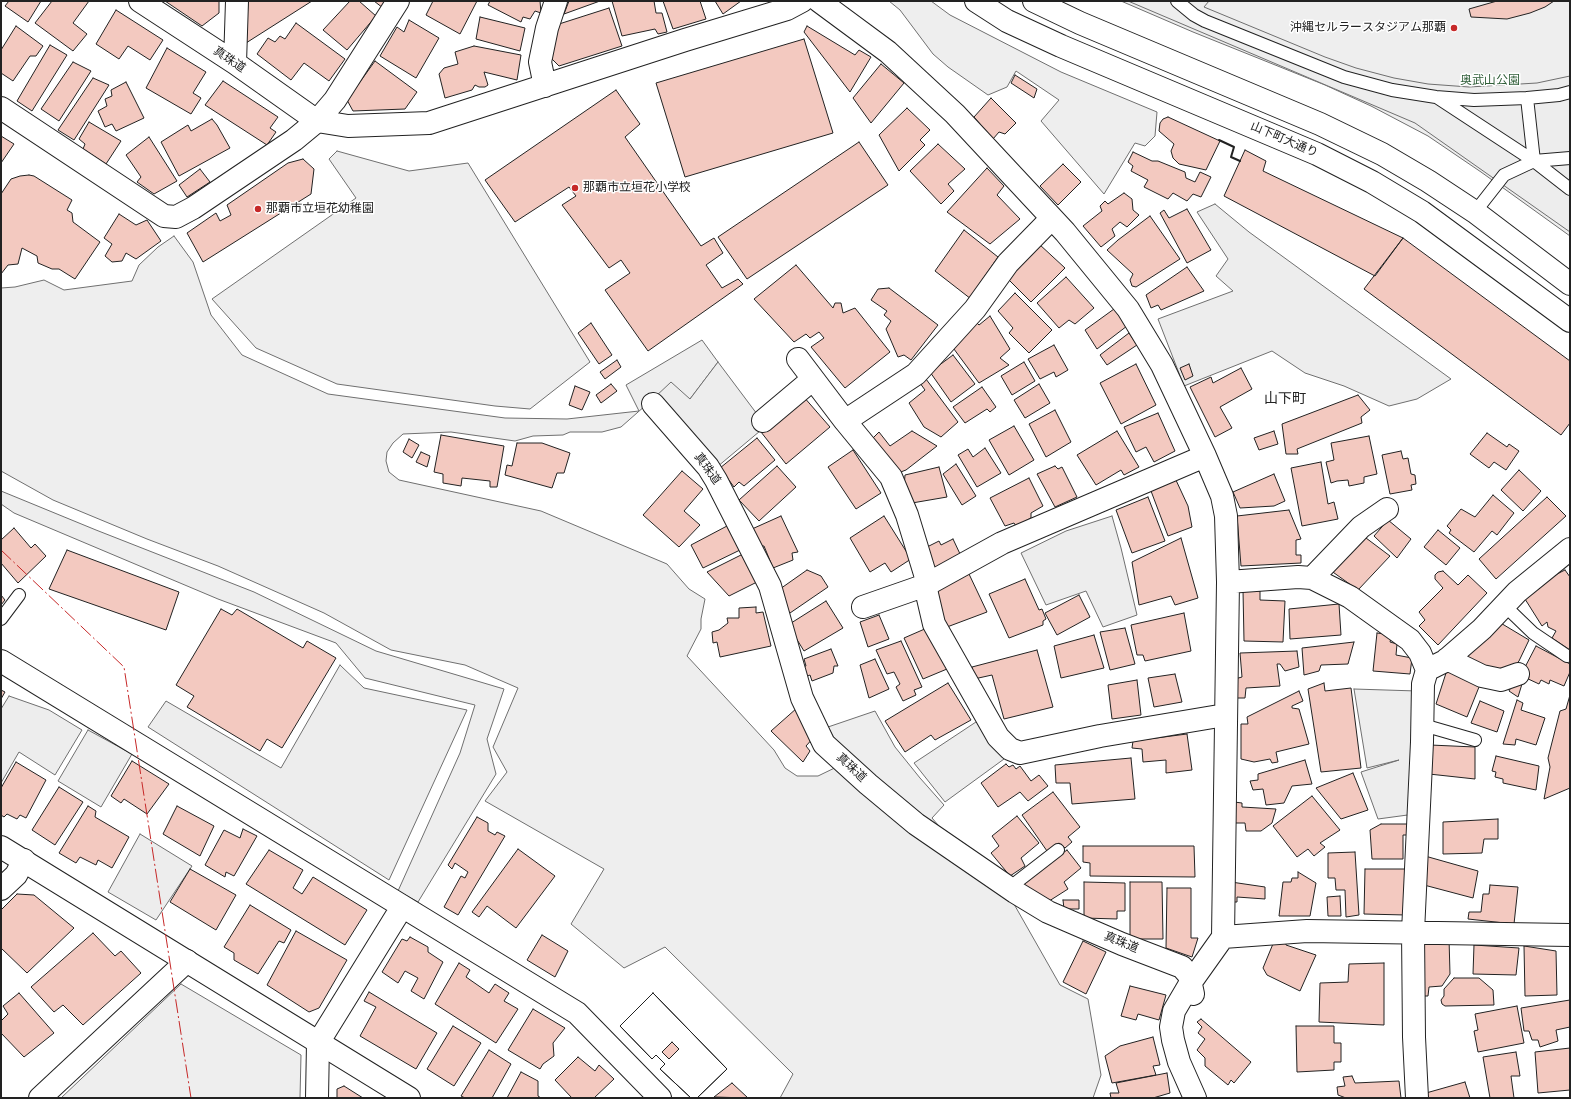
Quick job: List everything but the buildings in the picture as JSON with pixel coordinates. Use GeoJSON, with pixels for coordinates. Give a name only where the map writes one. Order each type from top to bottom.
{"type":"FeatureCollection","features":[{"type":"Feature","properties":{"kind":"street","name":"真珠道"},"geometry":{"type":"LineString","coordinates":[[140,1],[235,63],[317,122]]}},
{"type":"Feature","properties":{"kind":"street"},"geometry":{"type":"LineString","coordinates":[[235,63],[237,1]]}},
{"type":"Feature","properties":{"kind":"street"},"geometry":{"type":"LineString","coordinates":[[1,108],[164,216],[176,217],[193,208],[288,144],[317,122],[335,100],[398,1]]}},
{"type":"Feature","properties":{"kind":"street"},"geometry":{"type":"LineString","coordinates":[[545,86],[540,62],[546,34],[556,1]]}},
{"type":"Feature","properties":{"kind":"street"},"geometry":{"type":"LineString","coordinates":[[317,122],[348,126],[429,123],[685,40],[787,9],[802,1]]}},
{"type":"Feature","properties":{"kind":"street"},"geometry":{"type":"LineString","coordinates":[[819,1],[888,52],[955,114],[1052,218],[1128,309],[1162,365],[1206,456],[1222,496],[1226,516],[1228,582],[1223,937],[1192,988],[1174,1011],[1171,1026],[1179,1062],[1195,1098]]}},
{"type":"Feature","properties":{"kind":"street","name":"山下町大通り"},"geometry":{"type":"LineString","coordinates":[[976,1],[1007,21],[1061,46],[1318,154],[1372,182],[1422,212],[1570,321]]}},
{"type":"Feature","properties":{"kind":"street"},"geometry":{"type":"LineString","coordinates":[[1034,1],[1080,23],[1351,138],[1406,167],[1474,212],[1570,284]]}},
{"type":"Feature","properties":{"kind":"street"},"geometry":{"type":"LineString","coordinates":[[845,420],[916,374],[975,309],[1008,263],[1052,218]]}},
{"type":"Feature","properties":{"kind":"street"},"geometry":{"type":"LineString","coordinates":[[798,359],[891,477],[907,515],[925,574],[927,594],[934,624],[998,737],[1010,749],[1020,753],[1100,736],[1226,715]]}},
{"type":"Feature","properties":{"kind":"street"},"geometry":{"type":"LineString","coordinates":[[763,421],[814,379]]}},
{"type":"Feature","properties":{"kind":"street","name":"真珠道"},"geometry":{"type":"LineString","coordinates":[[652,404],[708,467],[770,586],[802,698],[824,744],[868,784],[916,824],[1008,888],[1048,912],[1122,944],[1182,967],[1189,975],[1192,988]]}},
{"type":"Feature","properties":{"kind":"street"},"geometry":{"type":"LineString","coordinates":[[863,607],[926,585],[1002,543],[1206,456]]}},
{"type":"Feature","properties":{"kind":"street"},"geometry":{"type":"LineString","coordinates":[[1312,578],[1361,527],[1387,509]]}},
{"type":"Feature","properties":{"kind":"street"},"geometry":{"type":"LineString","coordinates":[[1427,670],[1447,659],[1482,629],[1517,592],[1570,549]]}},
{"type":"Feature","properties":{"kind":"street"},"geometry":{"type":"LineString","coordinates":[[1228,582],[1298,577],[1312,578],[1350,597],[1410,640],[1420,653],[1427,670],[1423,684],[1423,725],[1413,932],[1414,1037],[1417,1098]]}},
{"type":"Feature","properties":{"kind":"street"},"geometry":{"type":"LineString","coordinates":[[1447,659],[1482,676],[1501,680],[1518,674]]}},
{"type":"Feature","properties":{"kind":"street"},"geometry":{"type":"LineString","coordinates":[[1,661],[577,1013],[660,1098]]}},
{"type":"Feature","properties":{"kind":"street"},"geometry":{"type":"LineString","coordinates":[[1,846],[409,1098]]}},
{"type":"Feature","properties":{"kind":"street"},"geometry":{"type":"LineString","coordinates":[[1,889],[16,876],[24,860]]}},
{"type":"Feature","properties":{"kind":"street"},"geometry":{"type":"LineString","coordinates":[[316,1098],[318,1043],[402,907]]}},
{"type":"Feature","properties":{"kind":"street"},"geometry":{"type":"LineString","coordinates":[[1223,937],[1307,931],[1570,935]]}},
{"type":"Feature","properties":{"kind":"street"},"geometry":{"type":"LineString","coordinates":[[40,1098],[187,961]]}},
{"type":"Feature","properties":{"kind":"lane"},"geometry":{"type":"LineString","coordinates":[[1177,1],[1194,15],[1206,21],[1344,77],[1368,85],[1436,97],[1474,100],[1527,98],[1559,95],[1570,92]]}},
{"type":"Feature","properties":{"kind":"lane"},"geometry":{"type":"LineString","coordinates":[[1436,97],[1534,161],[1570,189]]}},
{"type":"Feature","properties":{"kind":"lane"},"geometry":{"type":"LineString","coordinates":[[1527,98],[1534,161]]}},
{"type":"Feature","properties":{"kind":"lane"},"geometry":{"type":"LineString","coordinates":[[1474,212],[1504,175],[1534,161],[1570,158]]}},
{"type":"Feature","properties":{"kind":"lane"},"geometry":{"type":"LineString","coordinates":[[1,619],[18,596]]}},
{"type":"Feature","properties":{"kind":"lane"},"geometry":{"type":"LineString","coordinates":[[1504,606],[1533,633],[1567,656]]}},
{"type":"Feature","properties":{"kind":"lane"},"geometry":{"type":"LineString","coordinates":[[1423,725],[1475,740]]}},
{"type":"Feature","properties":{"kind":"lane"},"geometry":{"type":"LineString","coordinates":[[1008,888],[1058,850]]}},
{"type":"Feature","properties":{"kind":"green space"},"geometry":{"type":"Polygon","coordinates":[[[889,1],[931,1],[950,15],[1061,72],[1157,112],[1155,136],[1145,146],[1135,143],[1104,194],[1041,121],[1059,100],[1016,71],[1007,87],[988,95],[948,67],[933,54],[900,10],[889,1]]]}},
{"type":"Feature","properties":{"kind":"green space","name":"奥武山公園"},"geometry":{"type":"Polygon","coordinates":[[[1121,1],[1570,1],[1570,236],[1428,136],[1371,106],[1325,85],[1193,32],[1121,1]]]}},
{"type":"Feature","properties":{"kind":"green space"},"geometry":{"type":"Polygon","coordinates":[[[337,151],[409,171],[468,163],[590,362],[530,409],[495,406],[337,384],[256,348],[212,299],[356,198],[329,159],[337,151]]]}},
{"type":"Feature","properties":{"kind":"green space"},"geometry":{"type":"Polygon","coordinates":[[[174,236],[193,262],[211,315],[242,355],[328,394],[505,418],[567,419],[639,411],[626,385],[702,340],[718,362],[690,399],[654,398],[621,427],[602,432],[570,432],[563,435],[533,436],[515,441],[451,432],[403,434],[393,443],[387,452],[386,461],[389,472],[399,480],[541,511],[667,564],[689,589],[705,599],[701,619],[701,629],[687,656],[774,750],[785,768],[797,776],[818,776],[847,762],[828,727],[875,711],[895,747],[944,805],[932,818],[945,833],[1002,883],[1060,985],[1088,999],[1101,1075],[1093,1098],[780,1098],[793,1074],[665,947],[624,968],[571,924],[604,869],[485,801],[507,772],[493,747],[518,688],[465,665],[391,650],[324,613],[218,566],[147,539],[53,500],[1,471],[1,288],[15,287],[44,280],[64,290],[132,281],[139,265],[158,247],[174,236]]]}},
{"type":"Feature","properties":{"kind":"green space"},"geometry":{"type":"Polygon","coordinates":[[[1,491],[254,592],[376,651],[504,689],[487,739],[496,774],[418,902],[398,891],[460,753],[475,705],[365,678],[336,643],[218,599],[14,513],[1,504],[1,491]]]}},
{"type":"Feature","properties":{"kind":"green space"},"geometry":{"type":"Polygon","coordinates":[[[181,984],[301,1055],[300,1098],[61,1098],[181,984]]]}},
{"type":"Feature","properties":{"kind":"shaded area"},"geometry":{"type":"Polygon","coordinates":[[[1128,1],[1209,1],[1204,7],[1325,57],[1356,68],[1394,78],[1428,84],[1469,87],[1537,83],[1570,76],[1570,232],[1415,123],[1128,1]]]}},
{"type":"Feature","properties":{"kind":"shaded area"},"geometry":{"type":"Polygon","coordinates":[[[1215,204],[1249,232],[1451,379],[1417,399],[1389,406],[1344,386],[1305,373],[1272,351],[1184,386],[1158,319],[1233,291],[1216,276],[1228,259],[1197,212],[1215,204]]]}},
{"type":"Feature","properties":{"kind":"shaded area"},"geometry":{"type":"Polygon","coordinates":[[[718,362],[766,426],[717,467],[654,398],[671,382],[690,399],[718,362]]]}},
{"type":"Feature","properties":{"kind":"shaded area"},"geometry":{"type":"Polygon","coordinates":[[[1112,516],[1137,615],[1103,627],[1086,591],[1046,605],[1021,553],[1066,531],[1112,516]]]}},
{"type":"Feature","properties":{"kind":"shaded area"},"geometry":{"type":"Polygon","coordinates":[[[340,665],[364,688],[467,710],[389,880],[148,727],[166,701],[281,768],[340,665]]]}},
{"type":"Feature","properties":{"kind":"shaded area"},"geometry":{"type":"Polygon","coordinates":[[[1354,689],[1417,691],[1415,814],[1378,819],[1361,772],[1399,760],[1367,768],[1354,689]]]}},
{"type":"Feature","properties":{"kind":"shaded area"},"geometry":{"type":"Polygon","coordinates":[[[9,696],[49,710],[82,730],[55,775],[19,752],[1,783],[1,709],[9,696]]]}},
{"type":"Feature","properties":{"kind":"shaded area"},"geometry":{"type":"Polygon","coordinates":[[[979,720],[1004,759],[945,802],[914,763],[979,720]]]}},
{"type":"Feature","properties":{"kind":"shaded area"},"geometry":{"type":"Polygon","coordinates":[[[88,730],[132,754],[101,807],[58,781],[88,730]]]}},
{"type":"Feature","properties":{"kind":"shaded area"},"geometry":{"type":"Polygon","coordinates":[[[140,834],[192,866],[156,920],[108,892],[140,834]]]}},
{"type":"Feature","properties":{"kind":"wall"},"geometry":{"type":"LineString","coordinates":[[1219,140],[1234,147],[1231,157],[1240,161]]}},
{"type":"Feature","properties":{"kind":"power"},"geometry":{"type":"LineString","coordinates":[[1,550],[124,667],[191,1098]]}},
{"type":"Feature","properties":{"kind":"place","name":"沖縄セルラースタジアム那覇"},"geometry":{"type":"Point","coordinates":[1454,28]}},
{"type":"Feature","properties":{"kind":"place","name":"那覇市立垣花小学校"},"geometry":{"type":"Point","coordinates":[575,188]}},
{"type":"Feature","properties":{"kind":"place","name":"那覇市立垣花幼稚園"},"geometry":{"type":"Point","coordinates":[258,209]}},
{"type":"Feature","properties":{"kind":"district","name":"山下町"},"geometry":{"type":"Point","coordinates":[1285,399]}}]}
